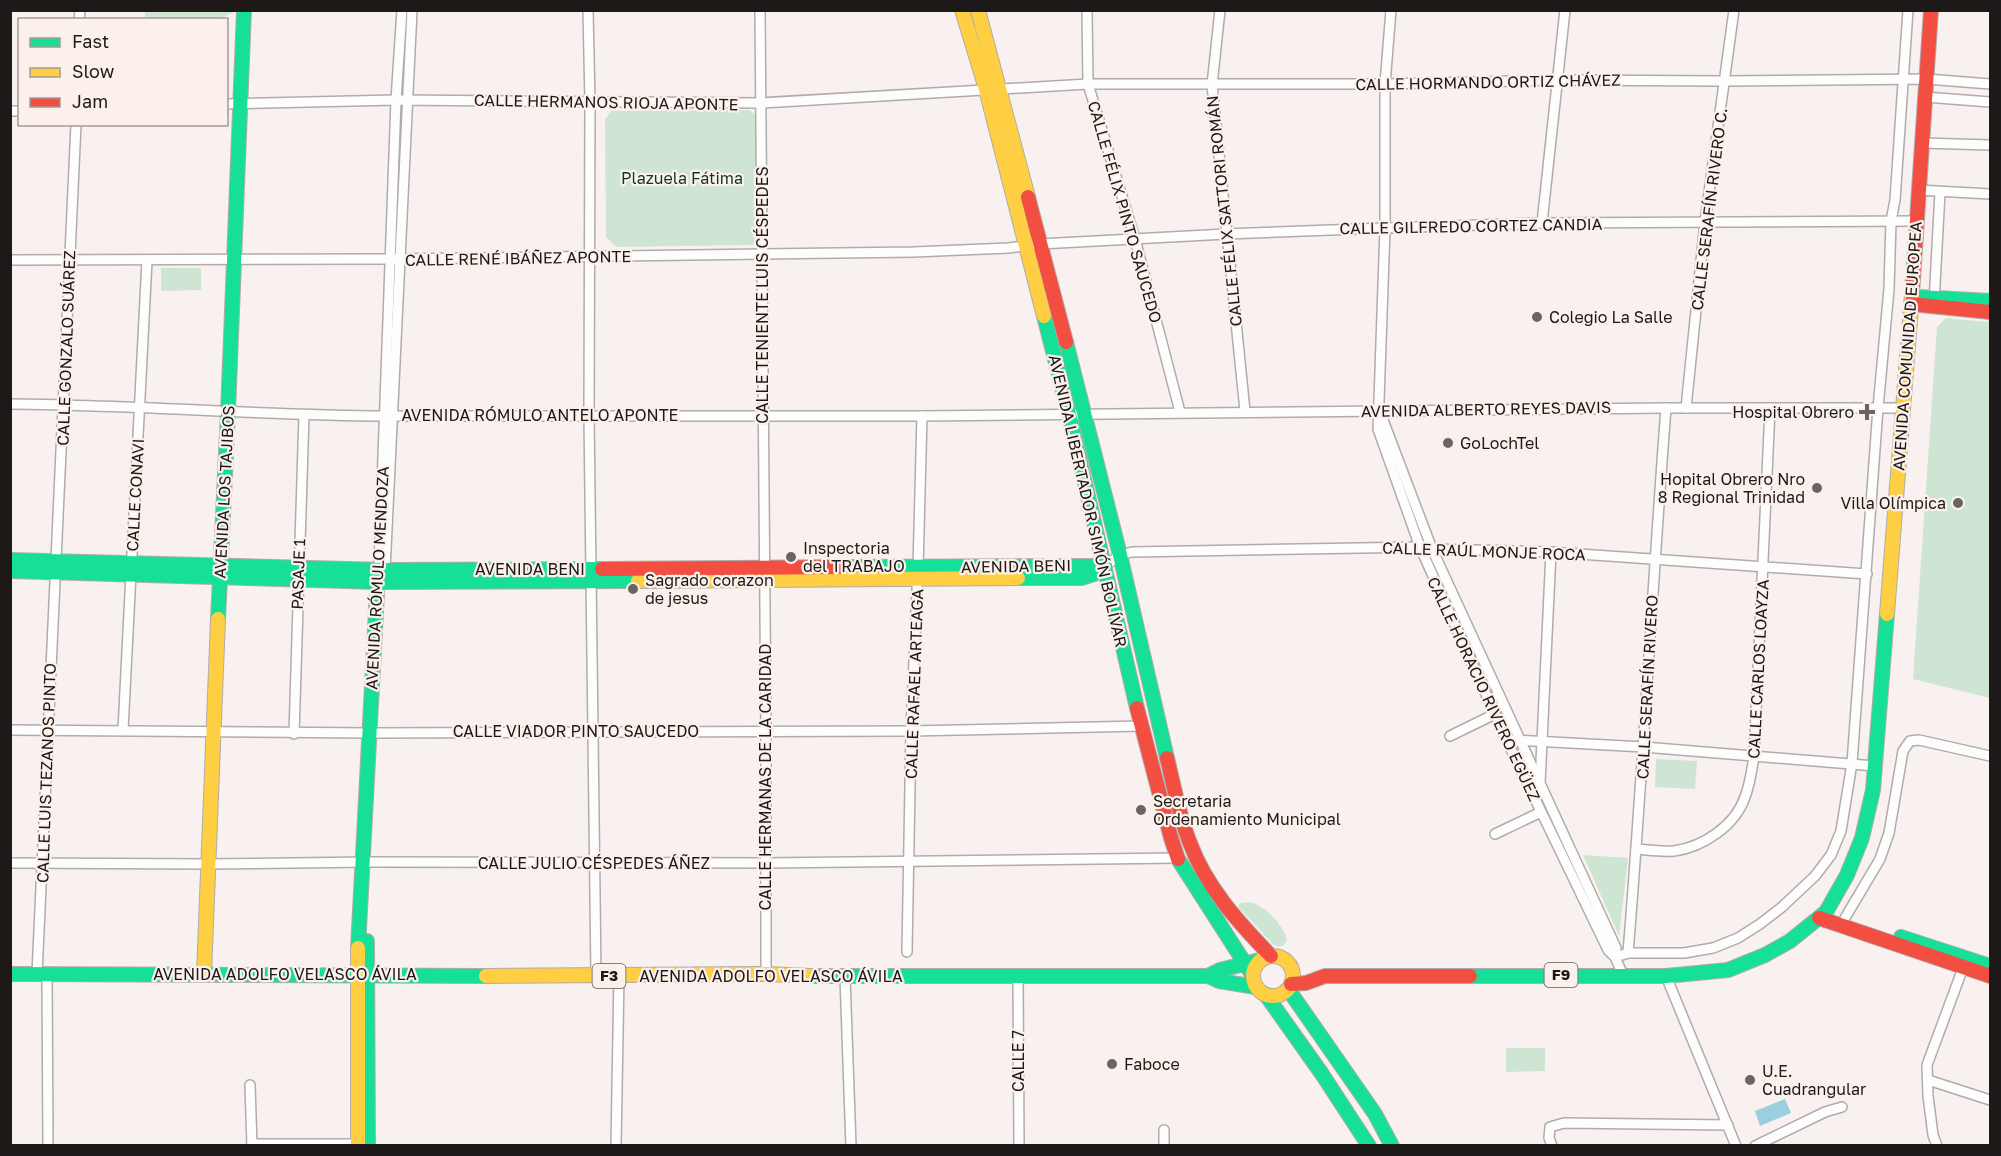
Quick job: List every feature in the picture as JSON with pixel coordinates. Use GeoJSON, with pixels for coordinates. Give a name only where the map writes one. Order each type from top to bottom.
{"type":"FeatureCollection","features":[{"type":"Feature","properties":{"kind":"main road","name":"AVENIDA LOS TAJIBOS"},"geometry":{"type":"LineString","coordinates":[[204,974],[212,731],[228,412],[233,259],[233,104],[244,10]]}},
{"type":"Feature","properties":{"kind":"main road","name":"AVENIDA LIBERTADOR SIMÓN BOLÍVAR"},"geometry":{"type":"LineString","coordinates":[[962,10],[986,89],[1069,414],[1141,726],[1178,858],[1258,986],[1322,1074],[1369,1146]]}},
{"type":"Feature","properties":{"kind":"main road","name":"AVENIDA LIBERTADOR SIMÓN BOLÍVAR"},"geometry":{"type":"LineString","coordinates":[[978,10],[1085,414],[1157,720],[1189,842],[1196,859],[1220,898],[1266,958]]}},
{"type":"Feature","properties":{"kind":"main road","name":"AVENIDA COMUNIDAD EUROPEA"},"geometry":{"type":"LineString","coordinates":[[1666,976],[1728,970],[1765,955],[1790,941],[1823,915],[1847,875],[1862,838],[1873,790],[1875,766],[1931,10]]}},
{"type":"Feature","properties":{"kind":"main road"},"geometry":{"type":"LineString","coordinates":[[1911,300],[1990,312]]}},
{"type":"Feature","properties":{"kind":"main road"},"geometry":{"type":"LineString","coordinates":[[1934,302],[1990,301]]}},
{"type":"Feature","properties":{"kind":"main road","name":"AVENIDA BENI"},"geometry":{"type":"LineString","coordinates":[[10,560],[55,567]]}},
{"type":"Feature","properties":{"kind":"main road","name":"AVENIDA BENI"},"geometry":{"type":"LineString","coordinates":[[10,571],[55,567],[381,576],[918,573],[1081,578],[1094,574],[1105,566]]}},
{"type":"Feature","properties":{"kind":"main road","name":"AVENIDA RÓMULO MENDOZA"},"geometry":{"type":"LineString","coordinates":[[363,1145],[362,975],[381,576]]}},
{"type":"Feature","properties":{"kind":"main road"},"geometry":{"type":"LineString","coordinates":[[1823,915],[1845,918],[1990,966]]}},
{"type":"Feature","properties":{"kind":"main road"},"geometry":{"type":"LineString","coordinates":[[1823,915],[1990,976]]}},
{"type":"Feature","properties":{"kind":"main road"},"geometry":{"type":"LineString","coordinates":[[1258,986],[1254,970],[1266,958]]}},
{"type":"Feature","properties":{"kind":"main road","name":"AVENIDA ADOLFO VELASCO ÁVILA"},"geometry":{"type":"LineString","coordinates":[[1208,976],[1220,970],[1266,958]]}},
{"type":"Feature","properties":{"kind":"main road","name":"F9"},"geometry":{"type":"LineString","coordinates":[[1266,958],[1284,960],[1291,968],[1309,970],[1325,976]]}},
{"type":"Feature","properties":{"kind":"main road"},"geometry":{"type":"LineString","coordinates":[[1291,968],[1290,986],[1375,1114],[1392,1146]]}},
{"type":"Feature","properties":{"kind":"main road","name":"AVENIDA ADOLFO VELASCO ÁVILA"},"geometry":{"type":"LineString","coordinates":[[10,974],[1208,976],[1219,981],[1258,986]]}},
{"type":"Feature","properties":{"kind":"main road"},"geometry":{"type":"LineString","coordinates":[[1310,1019],[1311,990],[1316,981],[1325,976]]}},
{"type":"Feature","properties":{"kind":"main road","name":"F9"},"geometry":{"type":"LineString","coordinates":[[1258,986],[1278,996],[1290,986],[1325,976],[1666,976]]}},
{"type":"Feature","properties":{"kind":"street","name":"AVENIDA RÓMULO MENDOZA"},"geometry":{"type":"LineString","coordinates":[[395,259],[396,100],[402,10]]}},
{"type":"Feature","properties":{"kind":"street","name":"AVENIDA RÓMULO MENDOZA"},"geometry":{"type":"LineString","coordinates":[[381,576],[395,259],[408,100],[412,10]]}},
{"type":"Feature","properties":{"kind":"street"},"geometry":{"type":"LineString","coordinates":[[588,10],[593,863],[596,976]]}},
{"type":"Feature","properties":{"kind":"street","name":"CALLE TENIENTE LUIS CÉSPEDES"},"geometry":{"type":"LineString","coordinates":[[760,10],[764,575]]}},
{"type":"Feature","properties":{"kind":"street","name":"CALLE FÉLIX PINTO SAUCEDO"},"geometry":{"type":"LineString","coordinates":[[1087,10],[1088,84],[1135,239],[1180,412]]}},
{"type":"Feature","properties":{"kind":"street","name":"CALLE FÉLIX SATTORI ROMÁN"},"geometry":{"type":"LineString","coordinates":[[1220,10],[1212,85],[1245,411]]}},
{"type":"Feature","properties":{"kind":"street","name":"CALLE HORACIO RIVERO EGÜEZ"},"geometry":{"type":"LineString","coordinates":[[1391,10],[1385,84],[1385,228],[1378,429],[1420,547],[1506,739],[1608,950],[1615,957],[1623,975]]}},
{"type":"Feature","properties":{"kind":"street"},"geometry":{"type":"LineString","coordinates":[[1542,223],[1565,10]]}},
{"type":"Feature","properties":{"kind":"street","name":"CALLE SERAFÍN RIVERO C."},"geometry":{"type":"LineString","coordinates":[[1686,408],[1705,222],[1734,10]]}},
{"type":"Feature","properties":{"kind":"street"},"geometry":{"type":"LineString","coordinates":[[1615,957],[1628,953],[1684,953],[1713,948],[1738,938],[1782,907],[1815,876],[1831,855],[1841,831],[1852,763],[1908,10]]}},
{"type":"Feature","properties":{"kind":"street","name":"CALLE HORMANDO ORTIZ CHÁVEZ"},"geometry":{"type":"LineString","coordinates":[[986,89],[1088,84],[1385,84],[1556,80],[1927,79],[1990,84]]}},
{"type":"Feature","properties":{"kind":"street","name":"CALLE HERMANOS RIOJA APONTE"},"geometry":{"type":"LineString","coordinates":[[233,104],[396,100],[760,103],[986,89]]}},
{"type":"Feature","properties":{"kind":"street"},"geometry":{"type":"LineString","coordinates":[[1925,97],[1990,102]]}},
{"type":"Feature","properties":{"kind":"street","name":"CALLE GONZALO SUÁREZ"},"geometry":{"type":"LineString","coordinates":[[55,567],[76,126]]}},
{"type":"Feature","properties":{"kind":"street"},"geometry":{"type":"LineString","coordinates":[[1922,142],[1990,145]]}},
{"type":"Feature","properties":{"kind":"street"},"geometry":{"type":"LineString","coordinates":[[1918,190],[1990,194]]}},
{"type":"Feature","properties":{"kind":"street"},"geometry":{"type":"LineString","coordinates":[[1934,302],[1940,192]]}},
{"type":"Feature","properties":{"kind":"street","name":"CALLE GILFREDO CORTEZ CANDIA"},"geometry":{"type":"LineString","coordinates":[[1026,246],[1226,234],[1542,223],[1916,221]]}},
{"type":"Feature","properties":{"kind":"street","name":"CALLE RENÉ IBÁÑEZ APONTE"},"geometry":{"type":"LineString","coordinates":[[10,260],[589,257],[914,252],[1026,246]]}},
{"type":"Feature","properties":{"kind":"street","name":"CALLE CONAVI"},"geometry":{"type":"LineString","coordinates":[[123,730],[147,260]]}},
{"type":"Feature","properties":{"kind":"street","name":"AVENIDA RÓMULO ANTELO APONTE"},"geometry":{"type":"LineString","coordinates":[[10,404],[388,416],[1069,414]]}},
{"type":"Feature","properties":{"kind":"street","name":"CALLE SERAFÍN RIVERO"},"geometry":{"type":"LineString","coordinates":[[1628,953],[1666,408]]}},
{"type":"Feature","properties":{"kind":"street","name":"AVENIDA ALBERTO REYES DAVIS"},"geometry":{"type":"LineString","coordinates":[[1069,414],[1903,408]]}},
{"type":"Feature","properties":{"kind":"street","name":"CALLE CARLOS LOAYZA"},"geometry":{"type":"LineString","coordinates":[[1636,849],[1672,851],[1691,847],[1708,838],[1729,824],[1744,800],[1750,781],[1754,756],[1770,409]]}},
{"type":"Feature","properties":{"kind":"street","name":"CALLE HORACIO RIVERO EGÜEZ"},"geometry":{"type":"LineString","coordinates":[[1379,410],[1432,549],[1616,948],[1615,957]]}},
{"type":"Feature","properties":{"kind":"street","name":"PASAJE 1"},"geometry":{"type":"LineString","coordinates":[[294,734],[304,415]]}},
{"type":"Feature","properties":{"kind":"street","name":"CALLE RAFAEL ARTEAGA"},"geometry":{"type":"LineString","coordinates":[[907,952],[911,731],[922,416]]}},
{"type":"Feature","properties":{"kind":"street","name":"CALLE RAÚL MONJE ROCA"},"geometry":{"type":"LineString","coordinates":[[1105,566],[1120,555],[1132,552],[1420,547],[1654,558],[1867,574]]}},
{"type":"Feature","properties":{"kind":"street"},"geometry":{"type":"LineString","coordinates":[[1529,787],[1540,784],[1551,552]]}},
{"type":"Feature","properties":{"kind":"street","name":"CALLE LUIS TEZANOS PINTO"},"geometry":{"type":"LineString","coordinates":[[48,1146],[42,974],[42,863],[55,567]]}},
{"type":"Feature","properties":{"kind":"street","name":"CALLE HERMANAS DE LA CARIDAD"},"geometry":{"type":"LineString","coordinates":[[764,575],[766,975]]}},
{"type":"Feature","properties":{"kind":"street"},"geometry":{"type":"LineString","coordinates":[[1450,736],[1495,714]]}},
{"type":"Feature","properties":{"kind":"street","name":"CALLE VIADOR PINTO SAUCEDO"},"geometry":{"type":"LineString","coordinates":[[10,730],[212,731],[294,734],[911,731],[1141,726]]}},
{"type":"Feature","properties":{"kind":"street"},"geometry":{"type":"LineString","coordinates":[[1506,739],[1644,747],[1875,766]]}},
{"type":"Feature","properties":{"kind":"street"},"geometry":{"type":"LineString","coordinates":[[1845,918],[1880,859],[1889,833],[1903,751],[1910,741],[1919,740],[1990,756]]}},
{"type":"Feature","properties":{"kind":"street"},"geometry":{"type":"LineString","coordinates":[[1495,834],[1541,812]]}},
{"type":"Feature","properties":{"kind":"street","name":"CALLE JULIO CÉSPEDES ÁÑEZ"},"geometry":{"type":"LineString","coordinates":[[10,863],[766,864],[1178,858]]}},
{"type":"Feature","properties":{"kind":"street"},"geometry":{"type":"LineString","coordinates":[[1937,1146],[1933,1135],[1927,1065],[1963,968]]}},
{"type":"Feature","properties":{"kind":"street"},"geometry":{"type":"LineString","coordinates":[[616,1146],[619,976]]}},
{"type":"Feature","properties":{"kind":"street"},"geometry":{"type":"LineString","coordinates":[[1666,976],[1736,1146]]}},
{"type":"Feature","properties":{"kind":"street"},"geometry":{"type":"LineString","coordinates":[[845,977],[851,1146]]}},
{"type":"Feature","properties":{"kind":"street","name":"CALLE 7"},"geometry":{"type":"LineString","coordinates":[[1018,977],[1019,1146]]}},
{"type":"Feature","properties":{"kind":"street"},"geometry":{"type":"LineString","coordinates":[[1928,1080],[1990,1100]]}},
{"type":"Feature","properties":{"kind":"street"},"geometry":{"type":"LineString","coordinates":[[250,1085],[252,1145],[363,1145]]}},
{"type":"Feature","properties":{"kind":"street"},"geometry":{"type":"LineString","coordinates":[[1755,1146],[1825,1112],[1842,1107]]}},
{"type":"Feature","properties":{"kind":"street"},"geometry":{"type":"LineString","coordinates":[[1552,1146],[1551,1127],[1564,1123],[1728,1125]]}},
{"type":"Feature","properties":{"kind":"street"},"geometry":{"type":"LineString","coordinates":[[1164,1130],[1164,1146]]}},
{"type":"Feature","properties":{"kind":"green space"},"geometry":{"type":"Polygon","coordinates":[[[237,10],[221,18],[145,18],[145,11],[237,10]]]}},
{"type":"Feature","properties":{"kind":"green space","name":"Plazuela Fátima"},"geometry":{"type":"Polygon","coordinates":[[[750,110],[756,116],[758,239],[753,245],[616,247],[606,237],[605,120],[611,111],[750,110]]]}},
{"type":"Feature","properties":{"kind":"green space"},"geometry":{"type":"Polygon","coordinates":[[[161,268],[201,268],[201,290],[161,291],[161,268]]]}},
{"type":"Feature","properties":{"kind":"green space","name":"Villa Olímpica"},"geometry":{"type":"Polygon","coordinates":[[[1946,318],[1987,322],[1990,319],[1990,698],[1913,679],[1937,327],[1946,318]]]}},
{"type":"Feature","properties":{"kind":"green space"},"geometry":{"type":"Polygon","coordinates":[[[1656,759],[1697,761],[1695,789],[1655,787],[1656,759]]]}},
{"type":"Feature","properties":{"kind":"green space"},"geometry":{"type":"Polygon","coordinates":[[[1583,855],[1628,858],[1619,936],[1583,855]]]}},
{"type":"Feature","properties":{"kind":"green space"},"geometry":{"type":"Polygon","coordinates":[[[1249,902],[1267,911],[1277,922],[1287,940],[1284,945],[1279,947],[1274,945],[1238,907],[1240,903],[1249,902]]]}},
{"type":"Feature","properties":{"kind":"green space"},"geometry":{"type":"Polygon","coordinates":[[[1506,1048],[1545,1048],[1545,1071],[1506,1072],[1506,1048]]]}},
{"type":"Feature","properties":{"kind":"water"},"geometry":{"type":"Polygon","coordinates":[[[1785,1099],[1791,1113],[1760,1126],[1755,1111],[1785,1099]]]}},
{"type":"Feature","properties":{"kind":"traffic: fast"},"geometry":{"type":"LineString","coordinates":[[218,619],[244,10]]}},
{"type":"Feature","properties":{"kind":"traffic: fast"},"geometry":{"type":"LineString","coordinates":[[1918,297],[1990,301]]}},
{"type":"Feature","properties":{"kind":"traffic: fast"},"geometry":{"type":"LineString","coordinates":[[1044,316],[1137,708]]}},
{"type":"Feature","properties":{"kind":"traffic: fast"},"geometry":{"type":"LineString","coordinates":[[1066,342],[1120,555],[1167,758]]}},
{"type":"Feature","properties":{"kind":"traffic: fast"},"geometry":{"type":"LineString","coordinates":[[10,560],[385,570],[602,569]]}},
{"type":"Feature","properties":{"kind":"traffic: fast"},"geometry":{"type":"LineString","coordinates":[[839,567],[1105,566]]}},
{"type":"Feature","properties":{"kind":"traffic: fast"},"geometry":{"type":"LineString","coordinates":[[1018,578],[1081,578],[1094,574],[1105,566]]}},
{"type":"Feature","properties":{"kind":"traffic: fast"},"geometry":{"type":"LineString","coordinates":[[10,571],[378,582],[638,581]]}},
{"type":"Feature","properties":{"kind":"traffic: fast"},"geometry":{"type":"LineString","coordinates":[[358,948],[378,573]]}},
{"type":"Feature","properties":{"kind":"traffic: fast"},"geometry":{"type":"LineString","coordinates":[[1470,976],[1666,976],[1728,970],[1765,955],[1790,941],[1826,912],[1847,875],[1862,838],[1873,790],[1887,614]]}},
{"type":"Feature","properties":{"kind":"traffic: fast"},"geometry":{"type":"LineString","coordinates":[[1178,859],[1253,976]]}},
{"type":"Feature","properties":{"kind":"traffic: fast"},"geometry":{"type":"LineString","coordinates":[[1901,937],[1990,966]]}},
{"type":"Feature","properties":{"kind":"traffic: fast"},"geometry":{"type":"LineString","coordinates":[[367,941],[368,1146]]}},
{"type":"Feature","properties":{"kind":"traffic: fast"},"geometry":{"type":"LineString","coordinates":[[1208,976],[1220,970],[1260,960]]}},
{"type":"Feature","properties":{"kind":"traffic: fast"},"geometry":{"type":"LineString","coordinates":[[10,974],[486,976]]}},
{"type":"Feature","properties":{"kind":"traffic: fast"},"geometry":{"type":"LineString","coordinates":[[811,976],[1208,976],[1219,981],[1256,987]]}},
{"type":"Feature","properties":{"kind":"traffic: fast"},"geometry":{"type":"LineString","coordinates":[[1288,989],[1375,1114],[1392,1146]]}},
{"type":"Feature","properties":{"kind":"traffic: fast"},"geometry":{"type":"LineString","coordinates":[[1266,995],[1369,1146]]}},
{"type":"Feature","properties":{"kind":"traffic: slow"},"geometry":{"type":"LineString","coordinates":[[962,10],[986,89],[1044,316]]}},
{"type":"Feature","properties":{"kind":"traffic: slow"},"geometry":{"type":"LineString","coordinates":[[978,10],[1028,197]]}},
{"type":"Feature","properties":{"kind":"traffic: slow"},"geometry":{"type":"LineString","coordinates":[[1887,614],[1912,294]]}},
{"type":"Feature","properties":{"kind":"traffic: slow"},"geometry":{"type":"LineString","coordinates":[[638,581],[1018,578]]}},
{"type":"Feature","properties":{"kind":"traffic: slow"},"geometry":{"type":"LineString","coordinates":[[204,974],[218,619]]}},
{"type":"Feature","properties":{"kind":"traffic: slow"},"geometry":{"type":"LineString","coordinates":[[358,948],[358,1146]]}},
{"type":"Feature","properties":{"kind":"traffic: slow"},"geometry":{"type":"LineString","coordinates":[[1273,956],[1287,962],[1293,976],[1287,990],[1273,996],[1259,990],[1253,976],[1259,962],[1273,956]]}},
{"type":"Feature","properties":{"kind":"traffic: slow"},"geometry":{"type":"LineString","coordinates":[[486,976],[766,974],[811,976]]}},
{"type":"Feature","properties":{"kind":"traffic: jam"},"geometry":{"type":"LineString","coordinates":[[1912,294],[1931,10]]}},
{"type":"Feature","properties":{"kind":"traffic: jam"},"geometry":{"type":"LineString","coordinates":[[1028,197],[1066,342]]}},
{"type":"Feature","properties":{"kind":"traffic: jam"},"geometry":{"type":"LineString","coordinates":[[1911,304],[1990,312]]}},
{"type":"Feature","properties":{"kind":"traffic: jam"},"geometry":{"type":"LineString","coordinates":[[602,569],[839,567]]}},
{"type":"Feature","properties":{"kind":"traffic: jam"},"geometry":{"type":"LineString","coordinates":[[1137,708],[1178,859]]}},
{"type":"Feature","properties":{"kind":"traffic: jam"},"geometry":{"type":"LineString","coordinates":[[1167,758],[1183,822],[1205,875],[1224,904],[1271,956]]}},
{"type":"Feature","properties":{"kind":"traffic: jam"},"geometry":{"type":"LineString","coordinates":[[1819,918],[1990,976]]}},
{"type":"Feature","properties":{"kind":"traffic: jam"},"geometry":{"type":"LineString","coordinates":[[1291,984],[1306,983],[1325,976],[1470,976]]}},
{"type":"Feature","properties":{"kind":"place","name":"Colegio La Salle"},"geometry":{"type":"Point","coordinates":[1537,317]}},
{"type":"Feature","properties":{"kind":"place","name":"Hospital Obrero"},"geometry":{"type":"Point","coordinates":[1867,412]}},
{"type":"Feature","properties":{"kind":"place","name":"GoLochTel"},"geometry":{"type":"Point","coordinates":[1448,443]}},
{"type":"Feature","properties":{"kind":"place","name":"Hopital Obrero Nro 8 Regional Trinidad"},"geometry":{"type":"Point","coordinates":[1817,488]}},
{"type":"Feature","properties":{"kind":"place","name":"Villa Olímpica"},"geometry":{"type":"Point","coordinates":[1958,503]}},
{"type":"Feature","properties":{"kind":"place","name":"Inspectoria del TRABAJO"},"geometry":{"type":"Point","coordinates":[791,557]}},
{"type":"Feature","properties":{"kind":"place","name":"Sagrado corazon de jesus"},"geometry":{"type":"Point","coordinates":[633,589]}},
{"type":"Feature","properties":{"kind":"place","name":"Secretaria Ordenamiento Municipal"},"geometry":{"type":"Point","coordinates":[1141,810]}},
{"type":"Feature","properties":{"kind":"place","name":"Faboce"},"geometry":{"type":"Point","coordinates":[1112,1064]}},
{"type":"Feature","properties":{"kind":"place","name":"U.E. Cuadrangular"},"geometry":{"type":"Point","coordinates":[1750,1080]}}]}
